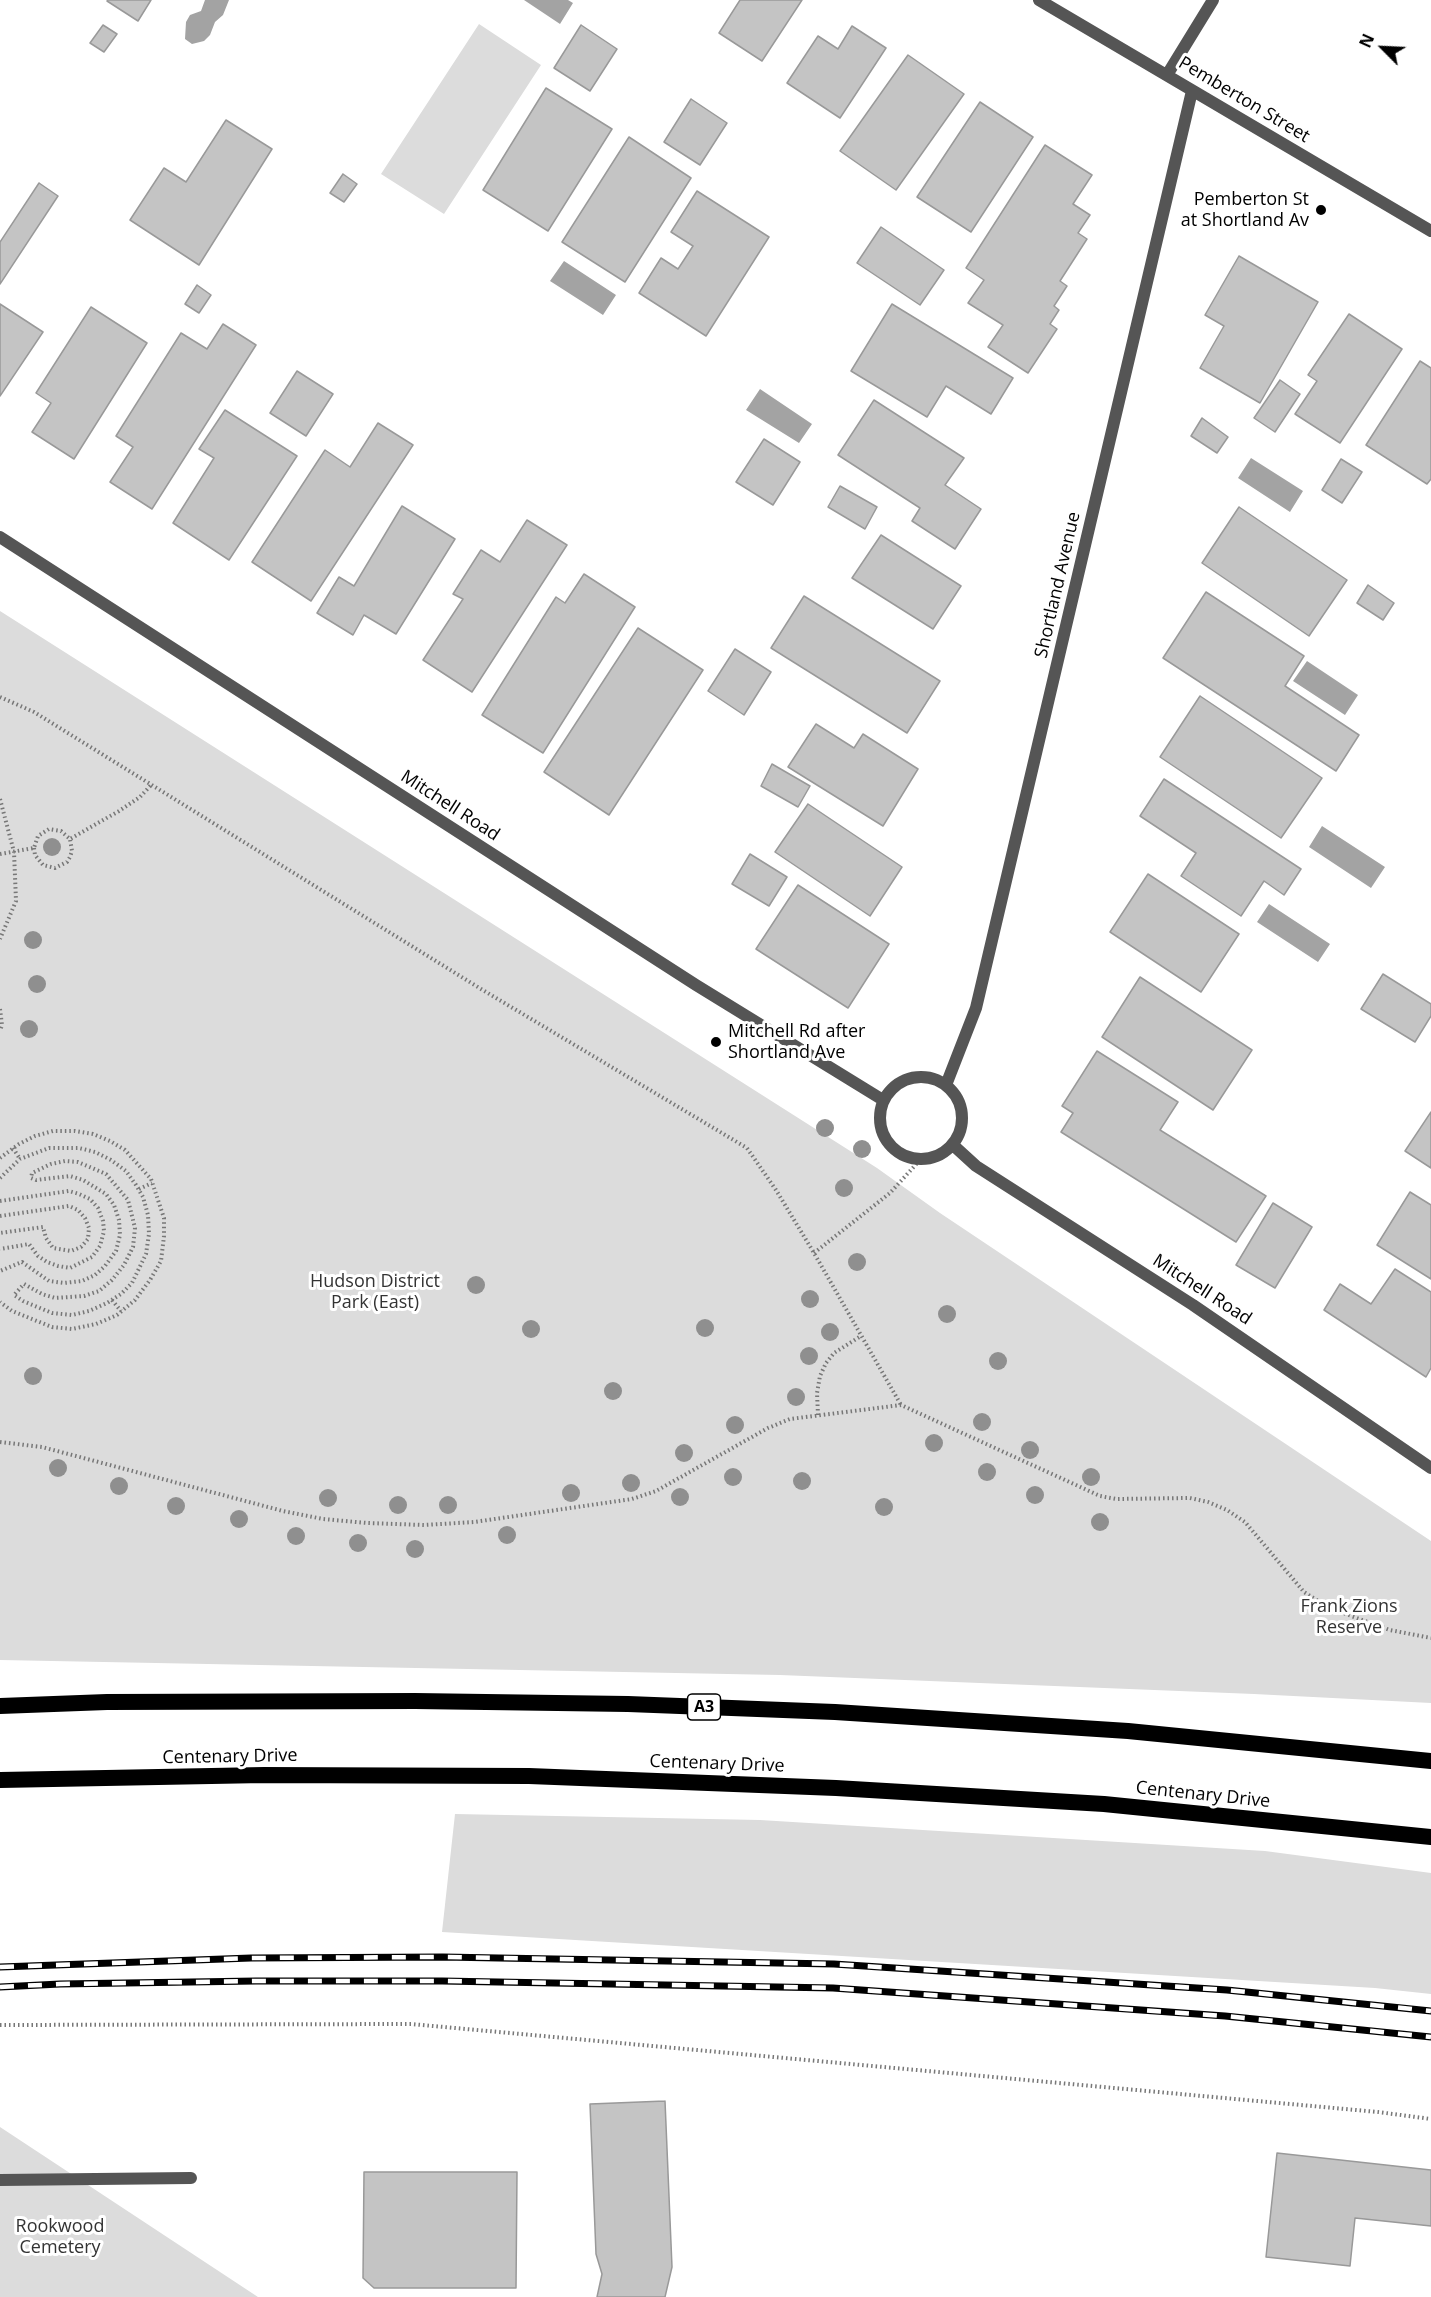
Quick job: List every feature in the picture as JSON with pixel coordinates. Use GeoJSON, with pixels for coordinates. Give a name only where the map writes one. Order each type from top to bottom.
{"type":"FeatureCollection","features":[{"type":"Feature","properties":{"kind":"highway","name":"A3"},"geometry":{"type":"LineString","coordinates":[[0,1706],[107,1702],[415,1701],[628,1704],[789,1710],[1128,1731],[1431,1761]]}},
{"type":"Feature","properties":{"kind":"highway","name":"Centenary Drive"},"geometry":{"type":"LineString","coordinates":[[0,1780],[264,1775],[529,1776],[836,1788],[1104,1804],[1431,1837]]}},
{"type":"Feature","properties":{"kind":"street","name":"Pemberton Street"},"geometry":{"type":"LineString","coordinates":[[1039,0],[1431,231]]}},
{"type":"Feature","properties":{"kind":"street"},"geometry":{"type":"LineString","coordinates":[[1167,75],[1213,0]]}},
{"type":"Feature","properties":{"kind":"street","name":"Shortland Avenue"},"geometry":{"type":"LineString","coordinates":[[946,1085],[976,1008],[1192,91]]}},
{"type":"Feature","properties":{"kind":"street","name":"Mitchell Road"},"geometry":{"type":"LineString","coordinates":[[0,537],[696,985],[883,1100]]}},
{"type":"Feature","properties":{"kind":"street"},"geometry":{"type":"LineString","coordinates":[[910,1078],[929,1078],[946,1085],[957,1097],[962,1113],[961,1130],[953,1145],[938,1155],[920,1160],[907,1158],[885,1141],[880,1128],[879,1114],[883,1100],[889,1090],[899,1082],[910,1078]]}},
{"type":"Feature","properties":{"kind":"street","name":"Mitchell Road"},"geometry":{"type":"LineString","coordinates":[[953,1145],[976,1166],[1193,1305],[1431,1468]]}},
{"type":"Feature","properties":{"kind":"street"},"geometry":{"type":"LineString","coordinates":[[0,2180],[191,2178]]}},
{"type":"Feature","properties":{"kind":"path"},"geometry":{"type":"LineString","coordinates":[[0,697],[34,712],[471,983],[747,1148],[776,1190],[814,1253],[901,1405]]}},
{"type":"Feature","properties":{"kind":"path"},"geometry":{"type":"LineString","coordinates":[[70,839],[140,797],[152,784]]}},
{"type":"Feature","properties":{"kind":"path"},"geometry":{"type":"LineString","coordinates":[[0,799],[14,852],[16,901],[0,939]]}},
{"type":"Feature","properties":{"kind":"path"},"geometry":{"type":"LineString","coordinates":[[49,830],[61,831],[70,839],[72,851],[67,862],[55,868],[43,865],[35,855],[34,848],[38,836],[49,830]]}},
{"type":"Feature","properties":{"kind":"path"},"geometry":{"type":"LineString","coordinates":[[0,854],[34,848]]}},
{"type":"Feature","properties":{"kind":"path"},"geometry":{"type":"LineString","coordinates":[[0,1009],[2,1025],[0,1031]]}},
{"type":"Feature","properties":{"kind":"path"},"geometry":{"type":"LineString","coordinates":[[0,1158],[35,1136],[53,1131],[93,1134],[125,1150],[139,1164],[152,1183],[164,1218],[161,1261],[150,1280],[135,1300],[121,1311],[96,1324],[72,1329],[52,1327],[12,1311],[0,1302]]}},
{"type":"Feature","properties":{"kind":"path"},"geometry":{"type":"LineString","coordinates":[[13,1148],[20,1159]]}},
{"type":"Feature","properties":{"kind":"path"},"geometry":{"type":"LineString","coordinates":[[0,1178],[20,1159],[49,1148],[79,1148],[111,1160],[126,1171],[139,1189],[148,1215],[149,1234],[146,1254],[132,1283],[112,1300],[89,1311],[72,1315],[52,1313],[22,1301],[14,1295],[24,1284],[55,1298],[84,1296],[99,1291],[124,1265],[133,1247],[135,1228],[128,1200],[106,1174],[78,1162],[51,1164],[33,1173],[32,1178],[36,1180],[70,1176],[83,1180],[106,1194],[117,1212],[120,1235],[116,1251],[95,1275],[82,1281],[64,1283],[49,1281],[22,1262],[0,1271]]}},
{"type":"Feature","properties":{"kind":"path"},"geometry":{"type":"LineString","coordinates":[[814,1253],[890,1192],[920,1160]]}},
{"type":"Feature","properties":{"kind":"path"},"geometry":{"type":"LineString","coordinates":[[139,1189],[152,1183]]}},
{"type":"Feature","properties":{"kind":"path"},"geometry":{"type":"LineString","coordinates":[[0,1201],[69,1191],[90,1200],[98,1209],[103,1221],[104,1232],[100,1246],[92,1257],[70,1268],[47,1262],[38,1256],[29,1244],[0,1249]]}},
{"type":"Feature","properties":{"kind":"path"},"geometry":{"type":"LineString","coordinates":[[0,1216],[69,1206],[78,1210],[86,1218],[89,1228],[88,1239],[81,1247],[71,1251],[53,1248],[46,1238],[43,1227],[0,1233]]}},
{"type":"Feature","properties":{"kind":"path"},"geometry":{"type":"LineString","coordinates":[[112,1300],[121,1311]]}},
{"type":"Feature","properties":{"kind":"path"},"geometry":{"type":"LineString","coordinates":[[819,1415],[817,1393],[820,1376],[826,1363],[834,1353],[861,1336]]}},
{"type":"Feature","properties":{"kind":"path"},"geometry":{"type":"LineString","coordinates":[[0,1442],[42,1447],[313,1517],[367,1523],[424,1525],[474,1522],[632,1499],[656,1491],[768,1428],[789,1419],[901,1405],[1100,1496],[1116,1499],[1190,1498],[1227,1510],[1245,1522],[1304,1592],[1315,1599],[1356,1619],[1390,1630],[1431,1638]]}},
{"type":"Feature","properties":{"kind":"path"},"geometry":{"type":"LineString","coordinates":[[0,2025],[411,2024],[1378,2112],[1431,2119]]}},
{"type":"Feature","properties":{"kind":"green space"},"geometry":{"type":"Polygon","coordinates":[[[479,24],[541,65],[444,214],[381,174],[479,24]]]}},
{"type":"Feature","properties":{"kind":"green space","name":"Hudson District Park (East)"},"geometry":{"type":"Polygon","coordinates":[[[0,611],[877,1168],[940,1213],[1431,1541],[1431,1703],[780,1675],[0,1660],[0,611]]]}},
{"type":"Feature","properties":{"kind":"green space"},"geometry":{"type":"Polygon","coordinates":[[[455,1814],[760,1820],[1265,1851],[1431,1873],[1431,1994],[1375,1988],[442,1932],[455,1814]]]}},
{"type":"Feature","properties":{"kind":"green space","name":"Rookwood Cemetery"},"geometry":{"type":"Polygon","coordinates":[[[0,2127],[258,2297],[0,2297],[0,2127]]]}},
{"type":"Feature","properties":{"kind":"shaded area"},"geometry":{"type":"Polygon","coordinates":[[[205,0],[229,0],[223,15],[215,22],[210,35],[204,41],[192,44],[185,39],[186,22],[190,15],[201,11],[205,0]]]}},
{"type":"Feature","properties":{"kind":"shaded area"},"geometry":{"type":"Polygon","coordinates":[[[524,0],[568,0],[573,3],[560,24],[524,0]]]}},
{"type":"Feature","properties":{"kind":"shaded area"},"geometry":{"type":"Polygon","coordinates":[[[564,261],[616,295],[603,315],[550,281],[564,261]]]}},
{"type":"Feature","properties":{"kind":"shaded area"},"geometry":{"type":"Polygon","coordinates":[[[760,389],[812,424],[799,443],[746,410],[760,389]]]}},
{"type":"Feature","properties":{"kind":"shaded area"},"geometry":{"type":"Polygon","coordinates":[[[1251,458],[1303,491],[1290,512],[1238,478],[1251,458]]]}},
{"type":"Feature","properties":{"kind":"shaded area"},"geometry":{"type":"Polygon","coordinates":[[[1307,661],[1358,695],[1345,715],[1293,681],[1307,661]]]}},
{"type":"Feature","properties":{"kind":"shaded area"},"geometry":{"type":"Polygon","coordinates":[[[1322,826],[1385,867],[1371,888],[1309,847],[1322,826]]]}},
{"type":"Feature","properties":{"kind":"shaded area"},"geometry":{"type":"Polygon","coordinates":[[[1269,904],[1330,944],[1318,962],[1257,922],[1269,904]]]}},
{"type":"Feature","properties":{"kind":"building"},"geometry":{"type":"Polygon","coordinates":[[[108,0],[151,0],[138,21],[108,0]]]}},
{"type":"Feature","properties":{"kind":"building"},"geometry":{"type":"Polygon","coordinates":[[[740,0],[802,0],[762,61],[719,33],[740,0]]]}},
{"type":"Feature","properties":{"kind":"building"},"geometry":{"type":"Polygon","coordinates":[[[103,25],[117,34],[104,52],[90,43],[103,25]]]}},
{"type":"Feature","properties":{"kind":"building"},"geometry":{"type":"Polygon","coordinates":[[[581,25],[617,49],[590,91],[554,68],[581,25]]]}},
{"type":"Feature","properties":{"kind":"building"},"geometry":{"type":"Polygon","coordinates":[[[852,26],[886,48],[840,118],[787,83],[818,36],[838,49],[852,26]]]}},
{"type":"Feature","properties":{"kind":"building"},"geometry":{"type":"Polygon","coordinates":[[[908,55],[964,94],[896,190],[840,151],[908,55]]]}},
{"type":"Feature","properties":{"kind":"building"},"geometry":{"type":"Polygon","coordinates":[[[546,88],[612,129],[548,231],[483,190],[546,88]]]}},
{"type":"Feature","properties":{"kind":"building"},"geometry":{"type":"Polygon","coordinates":[[[691,99],[727,123],[700,165],[664,142],[691,99]]]}},
{"type":"Feature","properties":{"kind":"building"},"geometry":{"type":"Polygon","coordinates":[[[980,102],[1033,137],[971,232],[917,197],[980,102]]]}},
{"type":"Feature","properties":{"kind":"building"},"geometry":{"type":"Polygon","coordinates":[[[226,120],[272,149],[199,265],[130,220],[164,168],[186,182],[226,120]]]}},
{"type":"Feature","properties":{"kind":"building"},"geometry":{"type":"Polygon","coordinates":[[[629,137],[691,178],[625,282],[562,242],[629,137]]]}},
{"type":"Feature","properties":{"kind":"building"},"geometry":{"type":"Polygon","coordinates":[[[1045,145],[1092,175],[1073,204],[1090,215],[1078,233],[1087,239],[1060,281],[1067,286],[1054,306],[1059,310],[1050,324],[1057,329],[1028,373],[988,347],[1003,325],[968,303],[984,280],[966,268],[1045,145]]]}},
{"type":"Feature","properties":{"kind":"building"},"geometry":{"type":"Polygon","coordinates":[[[343,174],[357,184],[344,202],[330,193],[343,174]]]}},
{"type":"Feature","properties":{"kind":"building"},"geometry":{"type":"Polygon","coordinates":[[[39,183],[58,196],[0,284],[0,242],[39,183]]]}},
{"type":"Feature","properties":{"kind":"building"},"geometry":{"type":"Polygon","coordinates":[[[697,191],[769,237],[706,336],[639,293],[661,258],[678,269],[693,246],[671,232],[697,191]]]}},
{"type":"Feature","properties":{"kind":"building"},"geometry":{"type":"Polygon","coordinates":[[[881,227],[944,270],[920,305],[857,263],[881,227]]]}},
{"type":"Feature","properties":{"kind":"building"},"geometry":{"type":"Polygon","coordinates":[[[1239,256],[1318,302],[1260,403],[1200,368],[1224,326],[1205,315],[1239,256]]]}},
{"type":"Feature","properties":{"kind":"building"},"geometry":{"type":"Polygon","coordinates":[[[197,285],[211,295],[199,313],[185,304],[197,285]]]}},
{"type":"Feature","properties":{"kind":"building"},"geometry":{"type":"Polygon","coordinates":[[[0,304],[43,332],[0,396],[0,304]]]}},
{"type":"Feature","properties":{"kind":"building"},"geometry":{"type":"Polygon","coordinates":[[[892,304],[1013,378],[991,414],[946,386],[927,417],[851,371],[892,304]]]}},
{"type":"Feature","properties":{"kind":"building"},"geometry":{"type":"Polygon","coordinates":[[[91,307],[147,343],[74,459],[32,432],[51,403],[36,393],[91,307]]]}},
{"type":"Feature","properties":{"kind":"building"},"geometry":{"type":"Polygon","coordinates":[[[1349,314],[1402,349],[1340,443],[1295,414],[1317,381],[1308,375],[1349,314]]]}},
{"type":"Feature","properties":{"kind":"building"},"geometry":{"type":"Polygon","coordinates":[[[223,324],[256,345],[152,509],[110,482],[133,447],[116,436],[181,333],[207,349],[223,324]]]}},
{"type":"Feature","properties":{"kind":"building"},"geometry":{"type":"Polygon","coordinates":[[[1420,361],[1431,368],[1431,479],[1427,484],[1366,445],[1420,361]]]}},
{"type":"Feature","properties":{"kind":"building"},"geometry":{"type":"Polygon","coordinates":[[[297,371],[333,394],[306,436],[270,413],[297,371]]]}},
{"type":"Feature","properties":{"kind":"building"},"geometry":{"type":"Polygon","coordinates":[[[1280,380],[1300,394],[1275,432],[1254,418],[1280,380]]]}},
{"type":"Feature","properties":{"kind":"building"},"geometry":{"type":"Polygon","coordinates":[[[874,400],[964,458],[945,485],[981,509],[955,549],[912,521],[920,508],[838,455],[874,400]]]}},
{"type":"Feature","properties":{"kind":"building"},"geometry":{"type":"Polygon","coordinates":[[[225,410],[297,456],[229,560],[173,523],[214,458],[199,449],[225,410]]]}},
{"type":"Feature","properties":{"kind":"building"},"geometry":{"type":"Polygon","coordinates":[[[1202,418],[1228,437],[1217,453],[1191,436],[1202,418]]]}},
{"type":"Feature","properties":{"kind":"building"},"geometry":{"type":"Polygon","coordinates":[[[378,423],[413,445],[311,601],[252,562],[325,450],[350,467],[378,423]]]}},
{"type":"Feature","properties":{"kind":"building"},"geometry":{"type":"Polygon","coordinates":[[[764,439],[800,462],[773,505],[736,482],[764,439]]]}},
{"type":"Feature","properties":{"kind":"building"},"geometry":{"type":"Polygon","coordinates":[[[1341,459],[1362,472],[1342,503],[1322,490],[1341,459]]]}},
{"type":"Feature","properties":{"kind":"building"},"geometry":{"type":"Polygon","coordinates":[[[840,486],[877,507],[865,529],[828,507],[840,486]]]}},
{"type":"Feature","properties":{"kind":"building"},"geometry":{"type":"Polygon","coordinates":[[[402,506],[455,539],[396,634],[364,615],[353,635],[317,613],[339,577],[354,586],[402,506]]]}},
{"type":"Feature","properties":{"kind":"building"},"geometry":{"type":"Polygon","coordinates":[[[1239,507],[1347,580],[1309,636],[1202,563],[1239,507]]]}},
{"type":"Feature","properties":{"kind":"building"},"geometry":{"type":"Polygon","coordinates":[[[527,520],[567,545],[472,692],[423,660],[463,599],[453,594],[481,550],[500,562],[527,520]]]}},
{"type":"Feature","properties":{"kind":"building"},"geometry":{"type":"Polygon","coordinates":[[[881,535],[961,586],[933,629],[852,578],[881,535]]]}},
{"type":"Feature","properties":{"kind":"building"},"geometry":{"type":"Polygon","coordinates":[[[584,574],[635,607],[543,753],[482,715],[556,597],[565,603],[584,574]]]}},
{"type":"Feature","properties":{"kind":"building"},"geometry":{"type":"Polygon","coordinates":[[[1368,585],[1394,603],[1383,620],[1357,603],[1368,585]]]}},
{"type":"Feature","properties":{"kind":"building"},"geometry":{"type":"Polygon","coordinates":[[[1206,592],[1304,656],[1285,686],[1359,735],[1336,771],[1163,658],[1206,592]]]}},
{"type":"Feature","properties":{"kind":"building"},"geometry":{"type":"Polygon","coordinates":[[[804,596],[940,681],[907,733],[771,648],[804,596]]]}},
{"type":"Feature","properties":{"kind":"building"},"geometry":{"type":"Polygon","coordinates":[[[638,628],[703,670],[609,815],[544,772],[638,628]]]}},
{"type":"Feature","properties":{"kind":"building"},"geometry":{"type":"Polygon","coordinates":[[[735,649],[771,672],[744,715],[708,691],[735,649]]]}},
{"type":"Feature","properties":{"kind":"building"},"geometry":{"type":"Polygon","coordinates":[[[1200,696],[1322,778],[1281,838],[1160,757],[1200,696]]]}},
{"type":"Feature","properties":{"kind":"building"},"geometry":{"type":"Polygon","coordinates":[[[816,724],[854,748],[863,734],[918,769],[883,826],[788,767],[816,724]]]}},
{"type":"Feature","properties":{"kind":"building"},"geometry":{"type":"Polygon","coordinates":[[[772,764],[810,786],[798,807],[761,786],[772,764]]]}},
{"type":"Feature","properties":{"kind":"building"},"geometry":{"type":"Polygon","coordinates":[[[1164,779],[1301,869],[1284,895],[1264,881],[1241,916],[1181,876],[1196,853],[1140,816],[1164,779]]]}},
{"type":"Feature","properties":{"kind":"building"},"geometry":{"type":"Polygon","coordinates":[[[808,804],[902,867],[870,916],[775,852],[808,804]]]}},
{"type":"Feature","properties":{"kind":"building"},"geometry":{"type":"Polygon","coordinates":[[[750,854],[787,877],[769,906],[732,884],[750,854]]]}},
{"type":"Feature","properties":{"kind":"building"},"geometry":{"type":"Polygon","coordinates":[[[1148,874],[1239,934],[1201,992],[1110,932],[1148,874]]]}},
{"type":"Feature","properties":{"kind":"building"},"geometry":{"type":"Polygon","coordinates":[[[798,885],[889,944],[848,1008],[756,949],[798,885]]]}},
{"type":"Feature","properties":{"kind":"building"},"geometry":{"type":"Polygon","coordinates":[[[1383,974],[1431,1004],[1431,1016],[1415,1042],[1361,1009],[1383,974]]]}},
{"type":"Feature","properties":{"kind":"building"},"geometry":{"type":"Polygon","coordinates":[[[1140,977],[1252,1050],[1213,1110],[1102,1037],[1140,977]]]}},
{"type":"Feature","properties":{"kind":"building"},"geometry":{"type":"Polygon","coordinates":[[[1097,1051],[1178,1102],[1160,1130],[1266,1196],[1236,1242],[1061,1132],[1073,1113],[1062,1106],[1097,1051]]]}},
{"type":"Feature","properties":{"kind":"building"},"geometry":{"type":"Polygon","coordinates":[[[1431,1112],[1431,1168],[1405,1151],[1431,1112]]]}},
{"type":"Feature","properties":{"kind":"building"},"geometry":{"type":"Polygon","coordinates":[[[1410,1192],[1431,1205],[1431,1279],[1377,1245],[1410,1192]]]}},
{"type":"Feature","properties":{"kind":"building"},"geometry":{"type":"Polygon","coordinates":[[[1273,1203],[1312,1227],[1275,1288],[1236,1265],[1273,1203]]]}},
{"type":"Feature","properties":{"kind":"building"},"geometry":{"type":"Polygon","coordinates":[[[1395,1269],[1431,1292],[1431,1368],[1426,1377],[1324,1310],[1340,1284],[1371,1304],[1395,1269]]]}},
{"type":"Feature","properties":{"kind":"building"},"geometry":{"type":"Polygon","coordinates":[[[665,2101],[672,2267],[665,2297],[597,2297],[602,2274],[596,2254],[590,2104],[665,2101]]]}},
{"type":"Feature","properties":{"kind":"building"},"geometry":{"type":"Polygon","coordinates":[[[1277,2153],[1431,2170],[1431,2226],[1355,2218],[1350,2266],[1266,2257],[1277,2153]]]}},
{"type":"Feature","properties":{"kind":"building"},"geometry":{"type":"Polygon","coordinates":[[[364,2172],[517,2172],[516,2288],[374,2288],[363,2278],[364,2172]]]}},
{"type":"Feature","properties":{"kind":"railway"},"geometry":{"type":"LineString","coordinates":[[0,1967],[251,1958],[443,1957],[834,1964],[1227,1990],[1431,2011]]}},
{"type":"Feature","properties":{"kind":"railway"},"geometry":{"type":"LineString","coordinates":[[0,1987],[256,1981],[442,1981],[833,1988],[1225,2016],[1431,2037]]}},
{"type":"Feature","properties":{"kind":"place","name":"Pemberton St at Shortland Av"},"geometry":{"type":"Point","coordinates":[1321,210]}},
{"type":"Feature","properties":{"kind":"place","name":"Mitchell Rd after Shortland Ave"},"geometry":{"type":"Point","coordinates":[716,1042]}},
{"type":"Feature","properties":{"kind":"park label","name":"Frank Zions Reserve"},"geometry":{"type":"Point","coordinates":[1349,1617]}}]}
